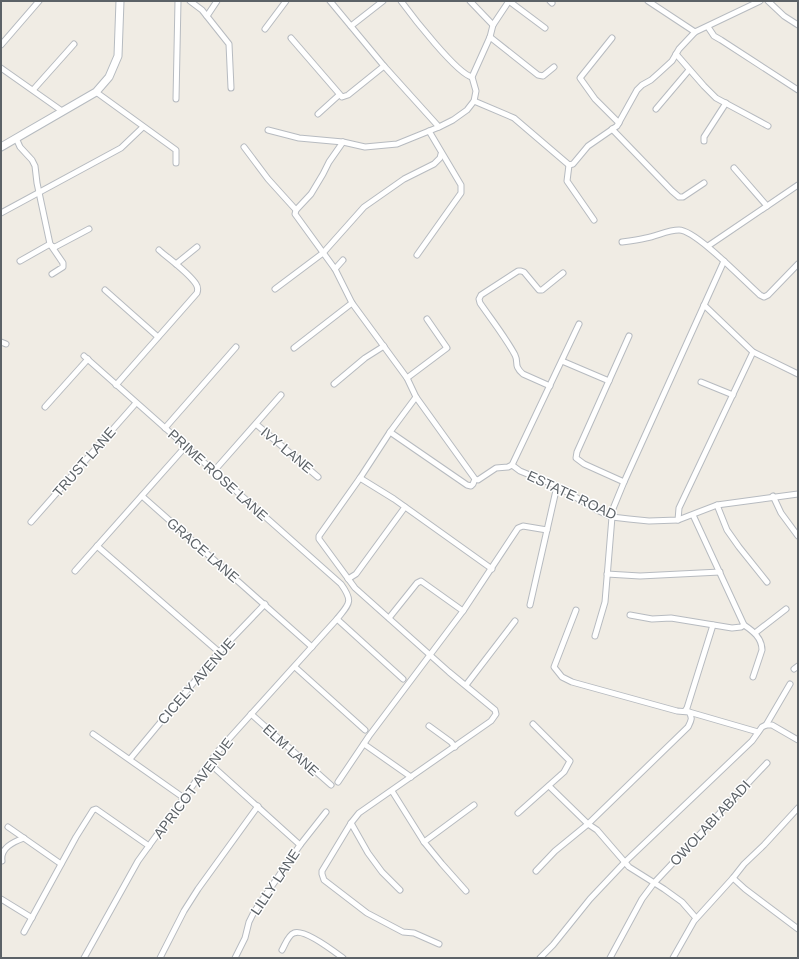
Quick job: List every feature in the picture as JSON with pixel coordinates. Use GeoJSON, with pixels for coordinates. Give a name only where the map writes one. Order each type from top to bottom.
{"type":"FeatureCollection","features":[{"type":"Feature","properties":{"kind":"street"},"geometry":{"type":"LineString","coordinates":[[1,45],[39,1]]}},
{"type":"Feature","properties":{"kind":"street"},"geometry":{"type":"LineString","coordinates":[[1,147],[96,92],[109,77],[118,56],[120,1]]}},
{"type":"Feature","properties":{"kind":"street"},"geometry":{"type":"LineString","coordinates":[[176,99],[178,1]]}},
{"type":"Feature","properties":{"kind":"street"},"geometry":{"type":"LineString","coordinates":[[190,1],[202,10],[229,44],[231,88]]}},
{"type":"Feature","properties":{"kind":"street"},"geometry":{"type":"LineString","coordinates":[[207,16],[217,1]]}},
{"type":"Feature","properties":{"kind":"street"},"geometry":{"type":"LineString","coordinates":[[264,29],[286,1]]}},
{"type":"Feature","properties":{"kind":"street"},"geometry":{"type":"LineString","coordinates":[[330,1],[384,66],[439,127]]}},
{"type":"Feature","properties":{"kind":"street"},"geometry":{"type":"LineString","coordinates":[[351,26],[383,1]]}},
{"type":"Feature","properties":{"kind":"street"},"geometry":{"type":"LineString","coordinates":[[401,1],[445,54],[468,76],[472,77]]}},
{"type":"Feature","properties":{"kind":"street"},"geometry":{"type":"LineString","coordinates":[[470,1],[493,25]]}},
{"type":"Feature","properties":{"kind":"street"},"geometry":{"type":"LineString","coordinates":[[268,130],[299,138],[343,142],[365,147],[397,144],[453,120],[466,110],[474,101],[476,92],[472,77],[490,37],[493,25],[509,1],[545,28]]}},
{"type":"Feature","properties":{"kind":"street"},"geometry":{"type":"LineString","coordinates":[[648,1],[695,32]]}},
{"type":"Feature","properties":{"kind":"street"},"geometry":{"type":"LineString","coordinates":[[569,165],[573,164],[588,146],[619,123],[637,90],[660,72],[695,32],[760,1]]}},
{"type":"Feature","properties":{"kind":"street"},"geometry":{"type":"LineString","coordinates":[[768,1],[784,16],[798,25]]}},
{"type":"Feature","properties":{"kind":"street"},"geometry":{"type":"LineString","coordinates":[[708,27],[714,36],[798,90]]}},
{"type":"Feature","properties":{"kind":"street"},"geometry":{"type":"LineString","coordinates":[[490,37],[538,75],[543,76],[554,67]]}},
{"type":"Feature","properties":{"kind":"street"},"geometry":{"type":"LineString","coordinates":[[290,38],[339,95],[345,97],[384,66]]}},
{"type":"Feature","properties":{"kind":"street"},"geometry":{"type":"LineString","coordinates":[[612,38],[580,78],[595,99],[619,123]]}},
{"type":"Feature","properties":{"kind":"street"},"geometry":{"type":"LineString","coordinates":[[33,90],[74,44]]}},
{"type":"Feature","properties":{"kind":"street"},"geometry":{"type":"LineString","coordinates":[[676,54],[716,98],[768,126]]}},
{"type":"Feature","properties":{"kind":"street"},"geometry":{"type":"LineString","coordinates":[[1,68],[62,111]]}},
{"type":"Feature","properties":{"kind":"street"},"geometry":{"type":"LineString","coordinates":[[656,109],[689,70]]}},
{"type":"Feature","properties":{"kind":"street"},"geometry":{"type":"LineString","coordinates":[[96,92],[176,150],[176,163]]}},
{"type":"Feature","properties":{"kind":"street"},"geometry":{"type":"LineString","coordinates":[[318,114],[339,95]]}},
{"type":"Feature","properties":{"kind":"street"},"geometry":{"type":"LineString","coordinates":[[474,101],[514,118],[569,165]]}},
{"type":"Feature","properties":{"kind":"street"},"geometry":{"type":"LineString","coordinates":[[704,142],[704,137],[726,103]]}},
{"type":"Feature","properties":{"kind":"street"},"geometry":{"type":"LineString","coordinates":[[1,213],[121,148],[143,127]]}},
{"type":"Feature","properties":{"kind":"street"},"geometry":{"type":"LineString","coordinates":[[612,129],[672,191],[679,196],[684,197],[704,183]]}},
{"type":"Feature","properties":{"kind":"street"},"geometry":{"type":"LineString","coordinates":[[416,255],[461,193],[461,184],[441,154],[429,131]]}},
{"type":"Feature","properties":{"kind":"street"},"geometry":{"type":"LineString","coordinates":[[16,138],[20,147],[32,160],[35,166],[39,192],[51,245],[64,265],[52,274]]}},
{"type":"Feature","properties":{"kind":"street"},"geometry":{"type":"LineString","coordinates":[[296,210],[311,194],[323,174],[328,162],[343,142]]}},
{"type":"Feature","properties":{"kind":"street"},"geometry":{"type":"LineString","coordinates":[[244,147],[268,179],[296,210],[295,214],[335,269],[352,303],[407,378],[416,397],[475,479]]}},
{"type":"Feature","properties":{"kind":"street"},"geometry":{"type":"LineString","coordinates":[[275,289],[324,253],[364,208],[404,179],[434,164],[440,158],[441,154]]}},
{"type":"Feature","properties":{"kind":"street"},"geometry":{"type":"LineString","coordinates":[[569,165],[567,181],[594,220]]}},
{"type":"Feature","properties":{"kind":"street"},"geometry":{"type":"LineString","coordinates":[[734,168],[767,206]]}},
{"type":"Feature","properties":{"kind":"street"},"geometry":{"type":"LineString","coordinates":[[708,246],[798,185]]}},
{"type":"Feature","properties":{"kind":"street"},"geometry":{"type":"LineString","coordinates":[[20,261],[51,245],[55,247],[89,229]]}},
{"type":"Feature","properties":{"kind":"street"},"geometry":{"type":"LineString","coordinates":[[622,242],[684,230],[691,233],[708,246],[760,295],[764,297],[768,295],[798,264]]}},
{"type":"Feature","properties":{"kind":"street"},"geometry":{"type":"LineString","coordinates":[[176,264],[197,247]]}},
{"type":"Feature","properties":{"kind":"street"},"geometry":{"type":"LineString","coordinates":[[116,385],[197,293],[198,288],[196,283],[176,264],[158,250]]}},
{"type":"Feature","properties":{"kind":"street"},"geometry":{"type":"LineString","coordinates":[[335,269],[344,260]]}},
{"type":"Feature","properties":{"kind":"street"},"geometry":{"type":"LineString","coordinates":[[595,636],[605,602],[611,516],[624,482],[724,261]]}},
{"type":"Feature","properties":{"kind":"street"},"geometry":{"type":"LineString","coordinates":[[550,386],[519,371],[516,367],[515,355],[479,299],[481,295],[518,271],[524,272],[536,288],[542,290],[563,273]]}},
{"type":"Feature","properties":{"kind":"street"},"geometry":{"type":"LineString","coordinates":[[105,290],[158,337]]}},
{"type":"Feature","properties":{"kind":"street"},"geometry":{"type":"LineString","coordinates":[[294,348],[352,303]]}},
{"type":"Feature","properties":{"kind":"street"},"geometry":{"type":"LineString","coordinates":[[704,305],[753,352],[798,374]]}},
{"type":"Feature","properties":{"kind":"street"},"geometry":{"type":"LineString","coordinates":[[407,378],[447,348],[427,318]]}},
{"type":"Feature","properties":{"kind":"street"},"geometry":{"type":"LineString","coordinates":[[475,479],[478,480],[496,468],[508,467],[512,465],[579,324]]}},
{"type":"Feature","properties":{"kind":"street"},"geometry":{"type":"LineString","coordinates":[[624,482],[584,464],[576,458],[577,452],[629,336]]}},
{"type":"Feature","properties":{"kind":"street"},"geometry":{"type":"LineString","coordinates":[[1,342],[6,344]]}},
{"type":"Feature","properties":{"kind":"street"},"geometry":{"type":"LineString","coordinates":[[334,384],[365,358],[384,346]]}},
{"type":"Feature","properties":{"kind":"street"},"geometry":{"type":"LineString","coordinates":[[165,428],[236,347]]}},
{"type":"Feature","properties":{"kind":"street"},"geometry":{"type":"LineString","coordinates":[[678,520],[679,508],[753,352]]}},
{"type":"Feature","properties":{"kind":"street","name":"PRIME ROSE LANE"},"geometry":{"type":"LineString","coordinates":[[45,407],[86,358],[342,584],[349,595]]}},
{"type":"Feature","properties":{"kind":"street"},"geometry":{"type":"LineString","coordinates":[[562,361],[609,381]]}},
{"type":"Feature","properties":{"kind":"street"},"geometry":{"type":"LineString","coordinates":[[701,382],[732,395]]}},
{"type":"Feature","properties":{"kind":"street"},"geometry":{"type":"LineString","coordinates":[[214,471],[281,395]]}},
{"type":"Feature","properties":{"kind":"street"},"geometry":{"type":"LineString","coordinates":[[416,397],[390,432],[319,536],[319,539],[355,588],[430,656],[495,710],[496,714],[491,721],[359,813],[351,823],[322,871],[324,880],[367,913],[403,932],[414,933],[439,944]]}},
{"type":"Feature","properties":{"kind":"street","name":"TRUST LANE"},"geometry":{"type":"LineString","coordinates":[[31,522],[136,403]]}},
{"type":"Feature","properties":{"kind":"street","name":"IVY LANE"},"geometry":{"type":"LineString","coordinates":[[256,424],[318,476]]}},
{"type":"Feature","properties":{"kind":"street"},"geometry":{"type":"LineString","coordinates":[[390,432],[467,485],[471,486],[475,479]]}},
{"type":"Feature","properties":{"kind":"street"},"geometry":{"type":"LineString","coordinates":[[75,571],[186,446]]}},
{"type":"Feature","properties":{"kind":"street","name":"ESTATE ROAD"},"geometry":{"type":"LineString","coordinates":[[512,465],[520,471],[557,486],[597,510],[611,516],[649,521],[678,520],[717,505],[773,496],[798,494]]}},
{"type":"Feature","properties":{"kind":"street"},"geometry":{"type":"LineString","coordinates":[[360,478],[405,507],[492,569]]}},
{"type":"Feature","properties":{"kind":"street"},"geometry":{"type":"LineString","coordinates":[[530,605],[557,486]]}},
{"type":"Feature","properties":{"kind":"street","name":"GRACE LANE"},"geometry":{"type":"LineString","coordinates":[[142,496],[312,647]]}},
{"type":"Feature","properties":{"kind":"street"},"geometry":{"type":"LineString","coordinates":[[773,496],[798,536]]}},
{"type":"Feature","properties":{"kind":"street"},"geometry":{"type":"LineString","coordinates":[[717,505],[727,530],[767,582]]}},
{"type":"Feature","properties":{"kind":"street"},"geometry":{"type":"LineString","coordinates":[[348,579],[356,574],[405,507]]}},
{"type":"Feature","properties":{"kind":"street"},"geometry":{"type":"LineString","coordinates":[[693,515],[744,625],[755,633],[762,645],[762,650],[753,677]]}},
{"type":"Feature","properties":{"kind":"street"},"geometry":{"type":"LineString","coordinates":[[338,782],[364,744],[463,611],[518,528],[523,526],[547,530]]}},
{"type":"Feature","properties":{"kind":"street"},"geometry":{"type":"LineString","coordinates":[[97,546],[219,652]]}},
{"type":"Feature","properties":{"kind":"street"},"geometry":{"type":"LineString","coordinates":[[607,574],[640,576],[720,572]]}},
{"type":"Feature","properties":{"kind":"street"},"geometry":{"type":"LineString","coordinates":[[389,618],[417,583],[421,581],[463,611]]}},
{"type":"Feature","properties":{"kind":"street","name":"APRICOT AVENUE"},"geometry":{"type":"LineString","coordinates":[[84,958],[128,878],[218,750],[337,619],[348,605],[349,595]]}},
{"type":"Feature","properties":{"kind":"street","name":"CICELY AVENUE"},"geometry":{"type":"LineString","coordinates":[[130,759],[219,652],[265,604]]}},
{"type":"Feature","properties":{"kind":"street"},"geometry":{"type":"LineString","coordinates":[[755,633],[786,609]]}},
{"type":"Feature","properties":{"kind":"street"},"geometry":{"type":"LineString","coordinates":[[576,610],[554,667],[562,677],[572,682],[758,732]]}},
{"type":"Feature","properties":{"kind":"street"},"geometry":{"type":"LineString","coordinates":[[630,616],[652,619],[671,618],[738,628],[744,625]]}},
{"type":"Feature","properties":{"kind":"street"},"geometry":{"type":"LineString","coordinates":[[337,619],[403,678]]}},
{"type":"Feature","properties":{"kind":"street"},"geometry":{"type":"LineString","coordinates":[[466,686],[516,621]]}},
{"type":"Feature","properties":{"kind":"street"},"geometry":{"type":"LineString","coordinates":[[687,712],[713,625]]}},
{"type":"Feature","properties":{"kind":"street"},"geometry":{"type":"LineString","coordinates":[[295,667],[365,730]]}},
{"type":"Feature","properties":{"kind":"street"},"geometry":{"type":"LineString","coordinates":[[540,958],[553,945],[590,899],[625,862],[752,741],[762,727],[766,725],[790,684]]}},
{"type":"Feature","properties":{"kind":"street"},"geometry":{"type":"LineString","coordinates":[[536,871],[555,851],[588,824],[688,727],[692,717],[687,712]]}},
{"type":"Feature","properties":{"kind":"street","name":"ELM LANE"},"geometry":{"type":"LineString","coordinates":[[251,714],[331,785]]}},
{"type":"Feature","properties":{"kind":"street"},"geometry":{"type":"LineString","coordinates":[[518,813],[564,772],[570,761],[533,724]]}},
{"type":"Feature","properties":{"kind":"street"},"geometry":{"type":"LineString","coordinates":[[766,725],[772,725],[798,740]]}},
{"type":"Feature","properties":{"kind":"street"},"geometry":{"type":"LineString","coordinates":[[430,726],[451,742],[455,747]]}},
{"type":"Feature","properties":{"kind":"street"},"geometry":{"type":"LineString","coordinates":[[93,734],[184,798]]}},
{"type":"Feature","properties":{"kind":"street"},"geometry":{"type":"LineString","coordinates":[[364,744],[411,777]]}},
{"type":"Feature","properties":{"kind":"street"},"geometry":{"type":"LineString","coordinates":[[209,763],[300,845]]}},
{"type":"Feature","properties":{"kind":"street","name":"OWOLABI ABADI"},"geometry":{"type":"LineString","coordinates":[[610,958],[642,899],[654,883],[768,763]]}},
{"type":"Feature","properties":{"kind":"street"},"geometry":{"type":"LineString","coordinates":[[549,786],[588,824],[597,830],[630,867],[682,902],[696,918]]}},
{"type":"Feature","properties":{"kind":"street"},"geometry":{"type":"LineString","coordinates":[[392,791],[424,842],[466,891]]}},
{"type":"Feature","properties":{"kind":"street"},"geometry":{"type":"LineString","coordinates":[[424,842],[474,805]]}},
{"type":"Feature","properties":{"kind":"street"},"geometry":{"type":"LineString","coordinates":[[160,958],[191,900],[258,806]]}},
{"type":"Feature","properties":{"kind":"street"},"geometry":{"type":"LineString","coordinates":[[673,958],[696,918],[744,864],[764,845],[798,808]]}},
{"type":"Feature","properties":{"kind":"street"},"geometry":{"type":"LineString","coordinates":[[24,932],[76,837],[95,809],[150,846]]}},
{"type":"Feature","properties":{"kind":"street","name":"LILLY LANE"},"geometry":{"type":"LineString","coordinates":[[235,958],[245,938],[249,922],[254,912],[300,845],[326,812]]}},
{"type":"Feature","properties":{"kind":"street"},"geometry":{"type":"LineString","coordinates":[[351,823],[373,860],[382,872],[400,890]]}},
{"type":"Feature","properties":{"kind":"street"},"geometry":{"type":"LineString","coordinates":[[8,827],[61,864]]}},
{"type":"Feature","properties":{"kind":"street"},"geometry":{"type":"LineString","coordinates":[[2,861],[3,851],[7,847],[24,838]]}},
{"type":"Feature","properties":{"kind":"street"},"geometry":{"type":"LineString","coordinates":[[733,878],[745,889],[798,929]]}},
{"type":"Feature","properties":{"kind":"street"},"geometry":{"type":"LineString","coordinates":[[1,899],[32,918]]}},
{"type":"Feature","properties":{"kind":"street"},"geometry":{"type":"LineString","coordinates":[[282,950],[293,933],[300,932],[310,936],[343,958]]}}]}
